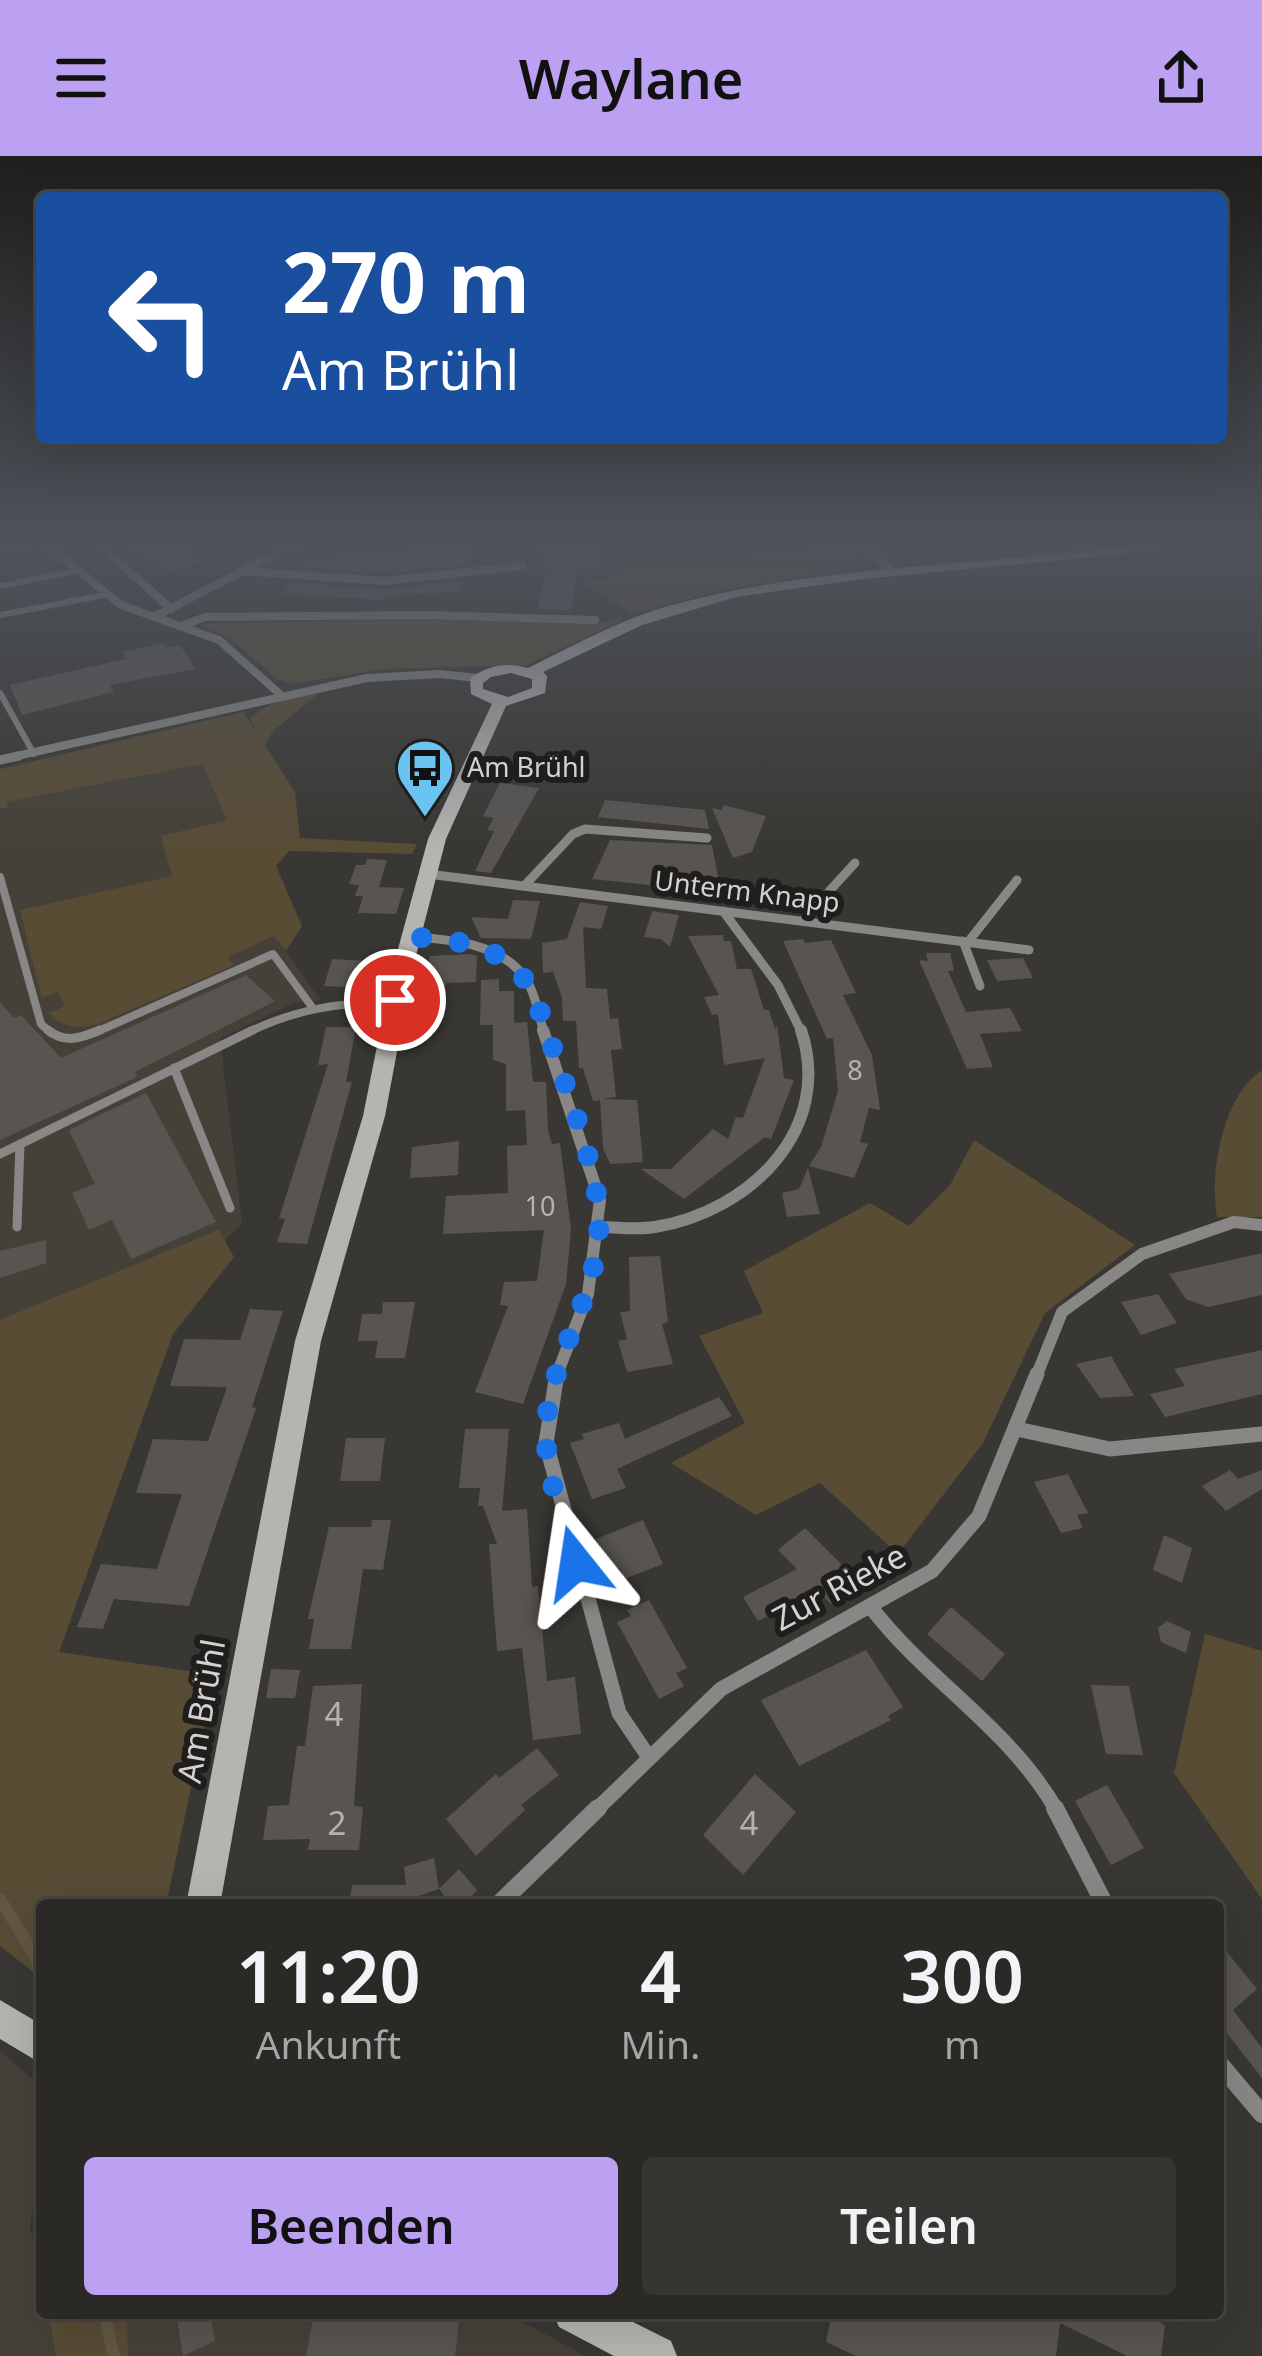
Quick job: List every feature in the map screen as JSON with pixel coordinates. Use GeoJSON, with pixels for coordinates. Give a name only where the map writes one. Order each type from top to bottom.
{"type":"FeatureCollection","features":[{"type":"Feature","properties":{"kind":"street"},"geometry":{"type":"LineString","coordinates":[[221,644],[281,695]]}},
{"type":"Feature","properties":{"kind":"street"},"geometry":{"type":"LineString","coordinates":[[0,760],[190,721],[348,678],[400,672],[478,678],[501,669],[532,672],[589,644]]}},
{"type":"Feature","properties":{"kind":"street"},"geometry":{"type":"LineString","coordinates":[[478,678],[476,691],[501,701],[521,700],[540,690],[542,682],[532,672]]}},
{"type":"Feature","properties":{"kind":"street","name":"Am Brühl"},"geometry":{"type":"LineString","coordinates":[[204,1899],[308,1341],[374,1116],[395,1000],[444,819],[501,701]]}},
{"type":"Feature","properties":{"kind":"street","name":"Unterm Knapp"},"geometry":{"type":"LineString","coordinates":[[525,885],[574,834],[585,829],[707,838]]}},
{"type":"Feature","properties":{"kind":"street"},"geometry":{"type":"LineString","coordinates":[[802,921],[855,863]]}},
{"type":"Feature","properties":{"kind":"street","name":"Unterm Knapp"},"geometry":{"type":"LineString","coordinates":[[428,874],[1029,950]]}},
{"type":"Feature","properties":{"kind":"street"},"geometry":{"type":"LineString","coordinates":[[980,986],[965,942],[1018,880]]}},
{"type":"Feature","properties":{"kind":"street"},"geometry":{"type":"LineString","coordinates":[[599,1227],[658,1227],[716,1208],[771,1167],[810,1106],[811,1069],[795,1022],[765,963],[722,910]]}},
{"type":"Feature","properties":{"kind":"street"},"geometry":{"type":"LineString","coordinates":[[411,937],[480,946],[499,954],[527,980],[599,1200],[588,1294],[555,1380],[546,1443],[619,1713],[648,1756]]}},
{"type":"Feature","properties":{"kind":"street","name":"Zur Rieke"},"geometry":{"type":"LineString","coordinates":[[504,1899],[722,1689],[932,1571],[979,1516],[1062,1312],[1142,1254],[1234,1222],[1262,1225]]}},
{"type":"Feature","properties":{"kind":"street"},"geometry":{"type":"LineString","coordinates":[[1017,1430],[1110,1449],[1262,1434]]}},
{"type":"Feature","properties":{"kind":"street"},"geometry":{"type":"LineString","coordinates":[[870,1606],[891,1636],[1012,1746],[1056,1810],[1102,1899]]}},
{"type":"Feature","properties":{"kind":"street"},"geometry":{"type":"LineString","coordinates":[[0,2018],[36,2043]]}},
{"type":"Feature","properties":{"kind":"street"},"geometry":{"type":"LineString","coordinates":[[1224,2069],[1262,2114]]}},
{"type":"Feature","properties":{"kind":"street"},"geometry":{"type":"LineString","coordinates":[[585,2319],[656,2356]]}},
{"type":"Feature","properties":{"kind":"lane"},"geometry":{"type":"LineString","coordinates":[[0,693],[34,754]]}},
{"type":"Feature","properties":{"kind":"lane"},"geometry":{"type":"LineString","coordinates":[[0,877],[40,1024],[58,1038],[80,1039],[273,954],[312,1007]]}},
{"type":"Feature","properties":{"kind":"lane"},"geometry":{"type":"LineString","coordinates":[[0,1154],[268,1021],[312,1007],[395,1000]]}},
{"type":"Feature","properties":{"kind":"lane"},"geometry":{"type":"LineString","coordinates":[[173,1068],[230,1208]]}},
{"type":"Feature","properties":{"kind":"lane"},"geometry":{"type":"LineString","coordinates":[[17,1227],[20,1144]]}},
{"type":"Feature","properties":{"kind":"shaded area"},"geometry":{"type":"Polygon","coordinates":[[[236,644],[572,644],[526,665],[385,669],[291,684],[277,679],[236,644]]]}},
{"type":"Feature","properties":{"kind":"shaded area"},"geometry":{"type":"Polygon","coordinates":[[[324,689],[273,731],[265,745],[295,792],[300,838],[417,844],[412,854],[289,851],[276,866],[302,926],[286,951],[274,936],[228,957],[234,965],[100,1023],[72,1026],[55,1018],[49,1013],[65,1006],[57,992],[42,998],[20,910],[172,876],[161,836],[227,820],[202,764],[7,802],[7,808],[0,808],[0,769],[243,712],[256,731],[250,718],[271,704],[324,689]]]}},
{"type":"Feature","properties":{"kind":"shaded area"},"geometry":{"type":"Polygon","coordinates":[[[203,763],[228,821],[173,876],[21,910],[43,997],[57,992],[65,1006],[50,1013],[233,964],[227,957],[274,935],[286,951],[320,1000],[292,1004],[220,1038],[242,1224],[225,1240],[0,1334],[0,803],[203,763]]]}},
{"type":"Feature","properties":{"kind":"shaded area"},"geometry":{"type":"Polygon","coordinates":[[[1262,1070],[1262,1217],[1217,1217],[1215,1179],[1222,1136],[1237,1097],[1262,1070]]]}},
{"type":"Feature","properties":{"kind":"shaded area"},"geometry":{"type":"Polygon","coordinates":[[[974,1140],[1135,1245],[1045,1313],[983,1443],[898,1554],[820,1483],[756,1515],[671,1463],[745,1423],[699,1336],[763,1313],[744,1271],[870,1203],[909,1226],[950,1185],[974,1140]]]}},
{"type":"Feature","properties":{"kind":"shaded area"},"geometry":{"type":"Polygon","coordinates":[[[219,1230],[234,1257],[173,1334],[59,1652],[215,1675],[167,1899],[36,1899],[36,1974],[0,1946],[0,1320],[219,1230]]]}},
{"type":"Feature","properties":{"kind":"shaded area"},"geometry":{"type":"Polygon","coordinates":[[[1205,1634],[1262,1651],[1262,1899],[1174,1773],[1205,1634]]]}},
{"type":"Feature","properties":{"kind":"shaded area"},"geometry":{"type":"Polygon","coordinates":[[[0,2051],[36,2082],[36,2190],[30,2227],[36,2256],[36,2319],[49,2319],[56,2356],[0,2356],[0,2051]]]}},
{"type":"Feature","properties":{"kind":"shaded area"},"geometry":{"type":"Polygon","coordinates":[[[49,2319],[127,2319],[128,2356],[56,2356],[49,2319]]]}},
{"type":"Feature","properties":{"kind":"shaded area"},"geometry":{"type":"Polygon","coordinates":[[[126,2319],[517,2319],[586,2356],[128,2356],[126,2319]]]}},
{"type":"Feature","properties":{"kind":"building"},"geometry":{"type":"Polygon","coordinates":[[[160,644],[166,648],[180,645],[195,669],[110,685],[114,692],[22,715],[10,685],[126,659],[122,652],[160,644]]]}},
{"type":"Feature","properties":{"kind":"building"},"geometry":{"type":"Polygon","coordinates":[[[500,783],[539,788],[491,873],[475,871],[494,831],[487,830],[494,818],[483,816],[500,783]]]}},
{"type":"Feature","properties":{"kind":"building"},"geometry":{"type":"Polygon","coordinates":[[[605,800],[705,810],[709,829],[598,817],[605,800]]]}},
{"type":"Feature","properties":{"kind":"building"},"geometry":{"type":"Polygon","coordinates":[[[723,805],[766,816],[752,852],[733,858],[712,808],[722,810],[723,805]]]}},
{"type":"Feature","properties":{"kind":"building"},"geometry":{"type":"Polygon","coordinates":[[[610,840],[712,845],[721,892],[686,887],[683,897],[657,894],[659,886],[592,879],[610,840]]]}},
{"type":"Feature","properties":{"kind":"building"},"geometry":{"type":"Polygon","coordinates":[[[367,859],[387,860],[379,887],[404,888],[396,914],[358,913],[363,896],[355,896],[359,885],[349,884],[356,865],[365,865],[367,859]]]}},
{"type":"Feature","properties":{"kind":"building"},"geometry":{"type":"Polygon","coordinates":[[[513,900],[540,901],[531,939],[481,938],[471,917],[508,919],[513,900]]]}},
{"type":"Feature","properties":{"kind":"building"},"geometry":{"type":"Polygon","coordinates":[[[580,902],[608,906],[601,929],[583,927],[586,988],[607,989],[610,1019],[618,1018],[622,1049],[611,1050],[616,1097],[602,1099],[637,1100],[643,1162],[610,1164],[603,1148],[600,1100],[593,1101],[583,1068],[579,1068],[576,1021],[563,1021],[562,997],[553,972],[543,973],[542,943],[567,939],[580,902]]]}},
{"type":"Feature","properties":{"kind":"building"},"geometry":{"type":"Polygon","coordinates":[[[652,911],[679,915],[670,947],[661,939],[644,937],[652,911]]]}},
{"type":"Feature","properties":{"kind":"building"},"geometry":{"type":"Polygon","coordinates":[[[723,935],[724,941],[731,941],[737,969],[751,969],[764,1010],[769,1010],[775,1029],[777,1025],[784,1078],[794,1080],[771,1139],[765,1137],[684,1199],[641,1169],[671,1169],[713,1129],[728,1139],[736,1117],[743,1118],[765,1058],[724,1065],[718,1014],[712,1015],[704,997],[719,995],[688,936],[723,935]]]}},
{"type":"Feature","properties":{"kind":"building"},"geometry":{"type":"Polygon","coordinates":[[[803,939],[805,943],[831,940],[856,993],[843,995],[872,1055],[880,1110],[869,1108],[860,1142],[868,1144],[854,1178],[809,1166],[821,1147],[838,1091],[833,1038],[827,1039],[783,941],[803,939]]]}},
{"type":"Feature","properties":{"kind":"building"},"geometry":{"type":"Polygon","coordinates":[[[926,953],[950,953],[954,971],[948,971],[966,1012],[1010,1008],[1022,1031],[980,1034],[993,1067],[967,1069],[919,960],[928,961],[926,953]]]}},
{"type":"Feature","properties":{"kind":"building"},"geometry":{"type":"Polygon","coordinates":[[[430,956],[477,956],[476,982],[446,983],[444,1018],[412,1020],[414,985],[425,984],[430,956]]]}},
{"type":"Feature","properties":{"kind":"building"},"geometry":{"type":"Polygon","coordinates":[[[1023,958],[1033,978],[997,981],[987,960],[1023,958]]]}},
{"type":"Feature","properties":{"kind":"building"},"geometry":{"type":"Polygon","coordinates":[[[332,959],[370,961],[362,988],[324,986],[332,959]]]}},
{"type":"Feature","properties":{"kind":"building"},"geometry":{"type":"Polygon","coordinates":[[[246,975],[275,1001],[135,1072],[137,1077],[0,1140],[0,1002],[14,1018],[21,1015],[61,1058],[246,975]]]}},
{"type":"Feature","properties":{"kind":"building"},"geometry":{"type":"Polygon","coordinates":[[[499,979],[499,991],[514,991],[514,1023],[527,1022],[533,1082],[546,1082],[548,1130],[552,1144],[560,1143],[571,1229],[566,1284],[523,1404],[475,1392],[508,1306],[500,1305],[504,1282],[537,1281],[544,1230],[443,1234],[446,1196],[508,1193],[507,1146],[527,1145],[525,1110],[506,1111],[506,1064],[493,1060],[493,1025],[480,1025],[481,980],[499,979]]]}},
{"type":"Feature","properties":{"kind":"building"},"geometry":{"type":"Polygon","coordinates":[[[326,1027],[356,1027],[346,1082],[352,1082],[307,1244],[277,1242],[285,1219],[279,1218],[328,1064],[318,1065],[326,1027]]]}},
{"type":"Feature","properties":{"kind":"building"},"geometry":{"type":"Polygon","coordinates":[[[146,1093],[216,1222],[131,1259],[112,1220],[89,1230],[72,1193],[95,1184],[69,1130],[146,1093]]]}},
{"type":"Feature","properties":{"kind":"building"},"geometry":{"type":"Polygon","coordinates":[[[459,1141],[458,1175],[410,1178],[412,1147],[459,1141]]]}},
{"type":"Feature","properties":{"kind":"building"},"geometry":{"type":"Polygon","coordinates":[[[808,1168],[820,1214],[787,1217],[782,1193],[799,1189],[808,1168]]]}},
{"type":"Feature","properties":{"kind":"building"},"geometry":{"type":"Polygon","coordinates":[[[46,1240],[46,1263],[0,1278],[0,1251],[46,1240]]]}},
{"type":"Feature","properties":{"kind":"building"},"geometry":{"type":"Polygon","coordinates":[[[1262,1253],[1262,1295],[1208,1307],[1186,1299],[1169,1274],[1262,1253]]]}},
{"type":"Feature","properties":{"kind":"building"},"geometry":{"type":"Polygon","coordinates":[[[660,1256],[668,1322],[662,1324],[673,1364],[627,1372],[618,1341],[627,1339],[620,1312],[630,1311],[629,1257],[660,1256]]]}},
{"type":"Feature","properties":{"kind":"building"},"geometry":{"type":"Polygon","coordinates":[[[1158,1294],[1177,1323],[1141,1335],[1121,1302],[1158,1294]]]}},
{"type":"Feature","properties":{"kind":"building"},"geometry":{"type":"Polygon","coordinates":[[[383,1302],[415,1302],[405,1358],[375,1358],[378,1341],[358,1341],[362,1314],[382,1314],[383,1302]]]}},
{"type":"Feature","properties":{"kind":"building"},"geometry":{"type":"Polygon","coordinates":[[[250,1309],[283,1311],[252,1407],[256,1408],[189,1606],[114,1599],[103,1629],[77,1627],[101,1564],[157,1569],[182,1494],[136,1493],[153,1439],[208,1441],[227,1387],[170,1386],[184,1339],[240,1340],[250,1309]]]}},
{"type":"Feature","properties":{"kind":"building"},"geometry":{"type":"Polygon","coordinates":[[[1262,1350],[1262,1394],[1165,1417],[1150,1394],[1185,1386],[1174,1369],[1262,1350]]]}},
{"type":"Feature","properties":{"kind":"building"},"geometry":{"type":"Polygon","coordinates":[[[1111,1356],[1134,1396],[1100,1398],[1076,1364],[1111,1356]]]}},
{"type":"Feature","properties":{"kind":"building"},"geometry":{"type":"Polygon","coordinates":[[[719,1397],[732,1416],[617,1469],[626,1488],[592,1499],[570,1443],[584,1439],[582,1434],[619,1423],[625,1439],[719,1397]]]}},
{"type":"Feature","properties":{"kind":"building"},"geometry":{"type":"Polygon","coordinates":[[[465,1429],[509,1429],[502,1511],[527,1509],[532,1587],[538,1586],[547,1681],[575,1677],[581,1734],[533,1740],[522,1648],[497,1651],[489,1544],[497,1544],[483,1506],[478,1506],[480,1488],[459,1488],[465,1429]]]}},
{"type":"Feature","properties":{"kind":"building"},"geometry":{"type":"Polygon","coordinates":[[[346,1438],[385,1438],[380,1481],[340,1481],[346,1438]]]}},
{"type":"Feature","properties":{"kind":"building"},"geometry":{"type":"Polygon","coordinates":[[[1230,1470],[1238,1479],[1262,1470],[1262,1489],[1226,1511],[1202,1486],[1230,1470]]]}},
{"type":"Feature","properties":{"kind":"building"},"geometry":{"type":"Polygon","coordinates":[[[1068,1474],[1088,1513],[1077,1515],[1083,1528],[1061,1533],[1034,1482],[1068,1474]]]}},
{"type":"Feature","properties":{"kind":"building"},"geometry":{"type":"Polygon","coordinates":[[[372,1520],[391,1520],[383,1570],[363,1569],[351,1649],[309,1649],[314,1619],[308,1619],[329,1527],[371,1527],[372,1520]]]}},
{"type":"Feature","properties":{"kind":"building"},"geometry":{"type":"Polygon","coordinates":[[[643,1520],[663,1564],[624,1579],[620,1569],[607,1563],[596,1539],[643,1520]]]}},
{"type":"Feature","properties":{"kind":"building"},"geometry":{"type":"Polygon","coordinates":[[[805,1528],[859,1582],[832,1605],[817,1590],[758,1621],[743,1597],[797,1569],[778,1550],[805,1528]]]}},
{"type":"Feature","properties":{"kind":"building"},"geometry":{"type":"Polygon","coordinates":[[[1164,1535],[1192,1548],[1182,1583],[1153,1570],[1164,1535]]]}},
{"type":"Feature","properties":{"kind":"building"},"geometry":{"type":"Polygon","coordinates":[[[649,1600],[687,1668],[676,1673],[684,1686],[659,1699],[617,1622],[631,1616],[627,1610],[649,1600]]]}},
{"type":"Feature","properties":{"kind":"building"},"geometry":{"type":"Polygon","coordinates":[[[951,1607],[1005,1654],[982,1681],[927,1634],[951,1607]]]}},
{"type":"Feature","properties":{"kind":"building"},"geometry":{"type":"Polygon","coordinates":[[[1167,1621],[1191,1632],[1186,1653],[1161,1642],[1158,1628],[1167,1621]]]}},
{"type":"Feature","properties":{"kind":"building"},"geometry":{"type":"Polygon","coordinates":[[[866,1650],[903,1707],[888,1716],[891,1720],[799,1766],[761,1700],[866,1650]]]}},
{"type":"Feature","properties":{"kind":"building"},"geometry":{"type":"Polygon","coordinates":[[[271,1669],[300,1670],[295,1698],[266,1698],[271,1669]]]}},
{"type":"Feature","properties":{"kind":"building"},"geometry":{"type":"Polygon","coordinates":[[[362,1684],[354,1806],[363,1807],[359,1850],[308,1850],[310,1839],[263,1840],[268,1806],[289,1805],[297,1746],[305,1746],[313,1686],[362,1684]]]}},
{"type":"Feature","properties":{"kind":"building"},"geometry":{"type":"Polygon","coordinates":[[[1091,1685],[1129,1686],[1143,1755],[1106,1754],[1091,1685]]]}},
{"type":"Feature","properties":{"kind":"building"},"geometry":{"type":"Polygon","coordinates":[[[537,1748],[559,1775],[521,1805],[525,1810],[476,1856],[446,1819],[496,1774],[499,1778],[537,1748]]]}},
{"type":"Feature","properties":{"kind":"building"},"geometry":{"type":"Polygon","coordinates":[[[755,1774],[796,1812],[743,1875],[703,1835],[755,1774]]]}},
{"type":"Feature","properties":{"kind":"building"},"geometry":{"type":"Polygon","coordinates":[[[1107,1785],[1144,1848],[1111,1865],[1075,1801],[1107,1785]]]}},
{"type":"Feature","properties":{"kind":"building"},"geometry":{"type":"Polygon","coordinates":[[[434,1858],[439,1889],[409,1899],[350,1899],[352,1885],[406,1885],[404,1867],[434,1858]]]}},
{"type":"Feature","properties":{"kind":"building"},"geometry":{"type":"Polygon","coordinates":[[[459,1869],[477,1890],[469,1899],[446,1899],[439,1889],[459,1869]]]}},
{"type":"Feature","properties":{"kind":"building"},"geometry":{"type":"Polygon","coordinates":[[[1224,1948],[1257,1989],[1233,2010],[1262,2048],[1262,2078],[1224,2030],[1224,1948]]]}},
{"type":"Feature","properties":{"kind":"building"},"geometry":{"type":"Polygon","coordinates":[[[177,2319],[211,2319],[215,2341],[183,2356],[177,2319]]]}},
{"type":"Feature","properties":{"kind":"building"},"geometry":{"type":"Polygon","coordinates":[[[313,2319],[459,2319],[455,2356],[306,2356],[313,2319]]]}},
{"type":"Feature","properties":{"kind":"building"},"geometry":{"type":"Polygon","coordinates":[[[831,2319],[1153,2319],[1165,2325],[1161,2356],[1127,2356],[1060,2323],[1056,2356],[856,2356],[826,2342],[831,2319]]]}},
{"type":"Feature","properties":{"kind":"waterway"},"geometry":{"type":"LineString","coordinates":[[0,1899],[36,1960]]}},
{"type":"Feature","properties":{"kind":"waterway"},"geometry":{"type":"LineString","coordinates":[[105,2319],[114,2356]]}},
{"type":"Feature","properties":{"kind":"place","name":"Am Brühl"},"geometry":{"type":"Point","coordinates":[425,819]}},
{"type":"Feature","properties":{"kind":"route"},"geometry":{"type":"LineString","coordinates":[[395,1000],[411,937],[447,939],[499,954],[527,980],[537,1002],[599,1200],[597,1251],[588,1294],[547,1412],[551,1475],[576,1563]]}}]}
